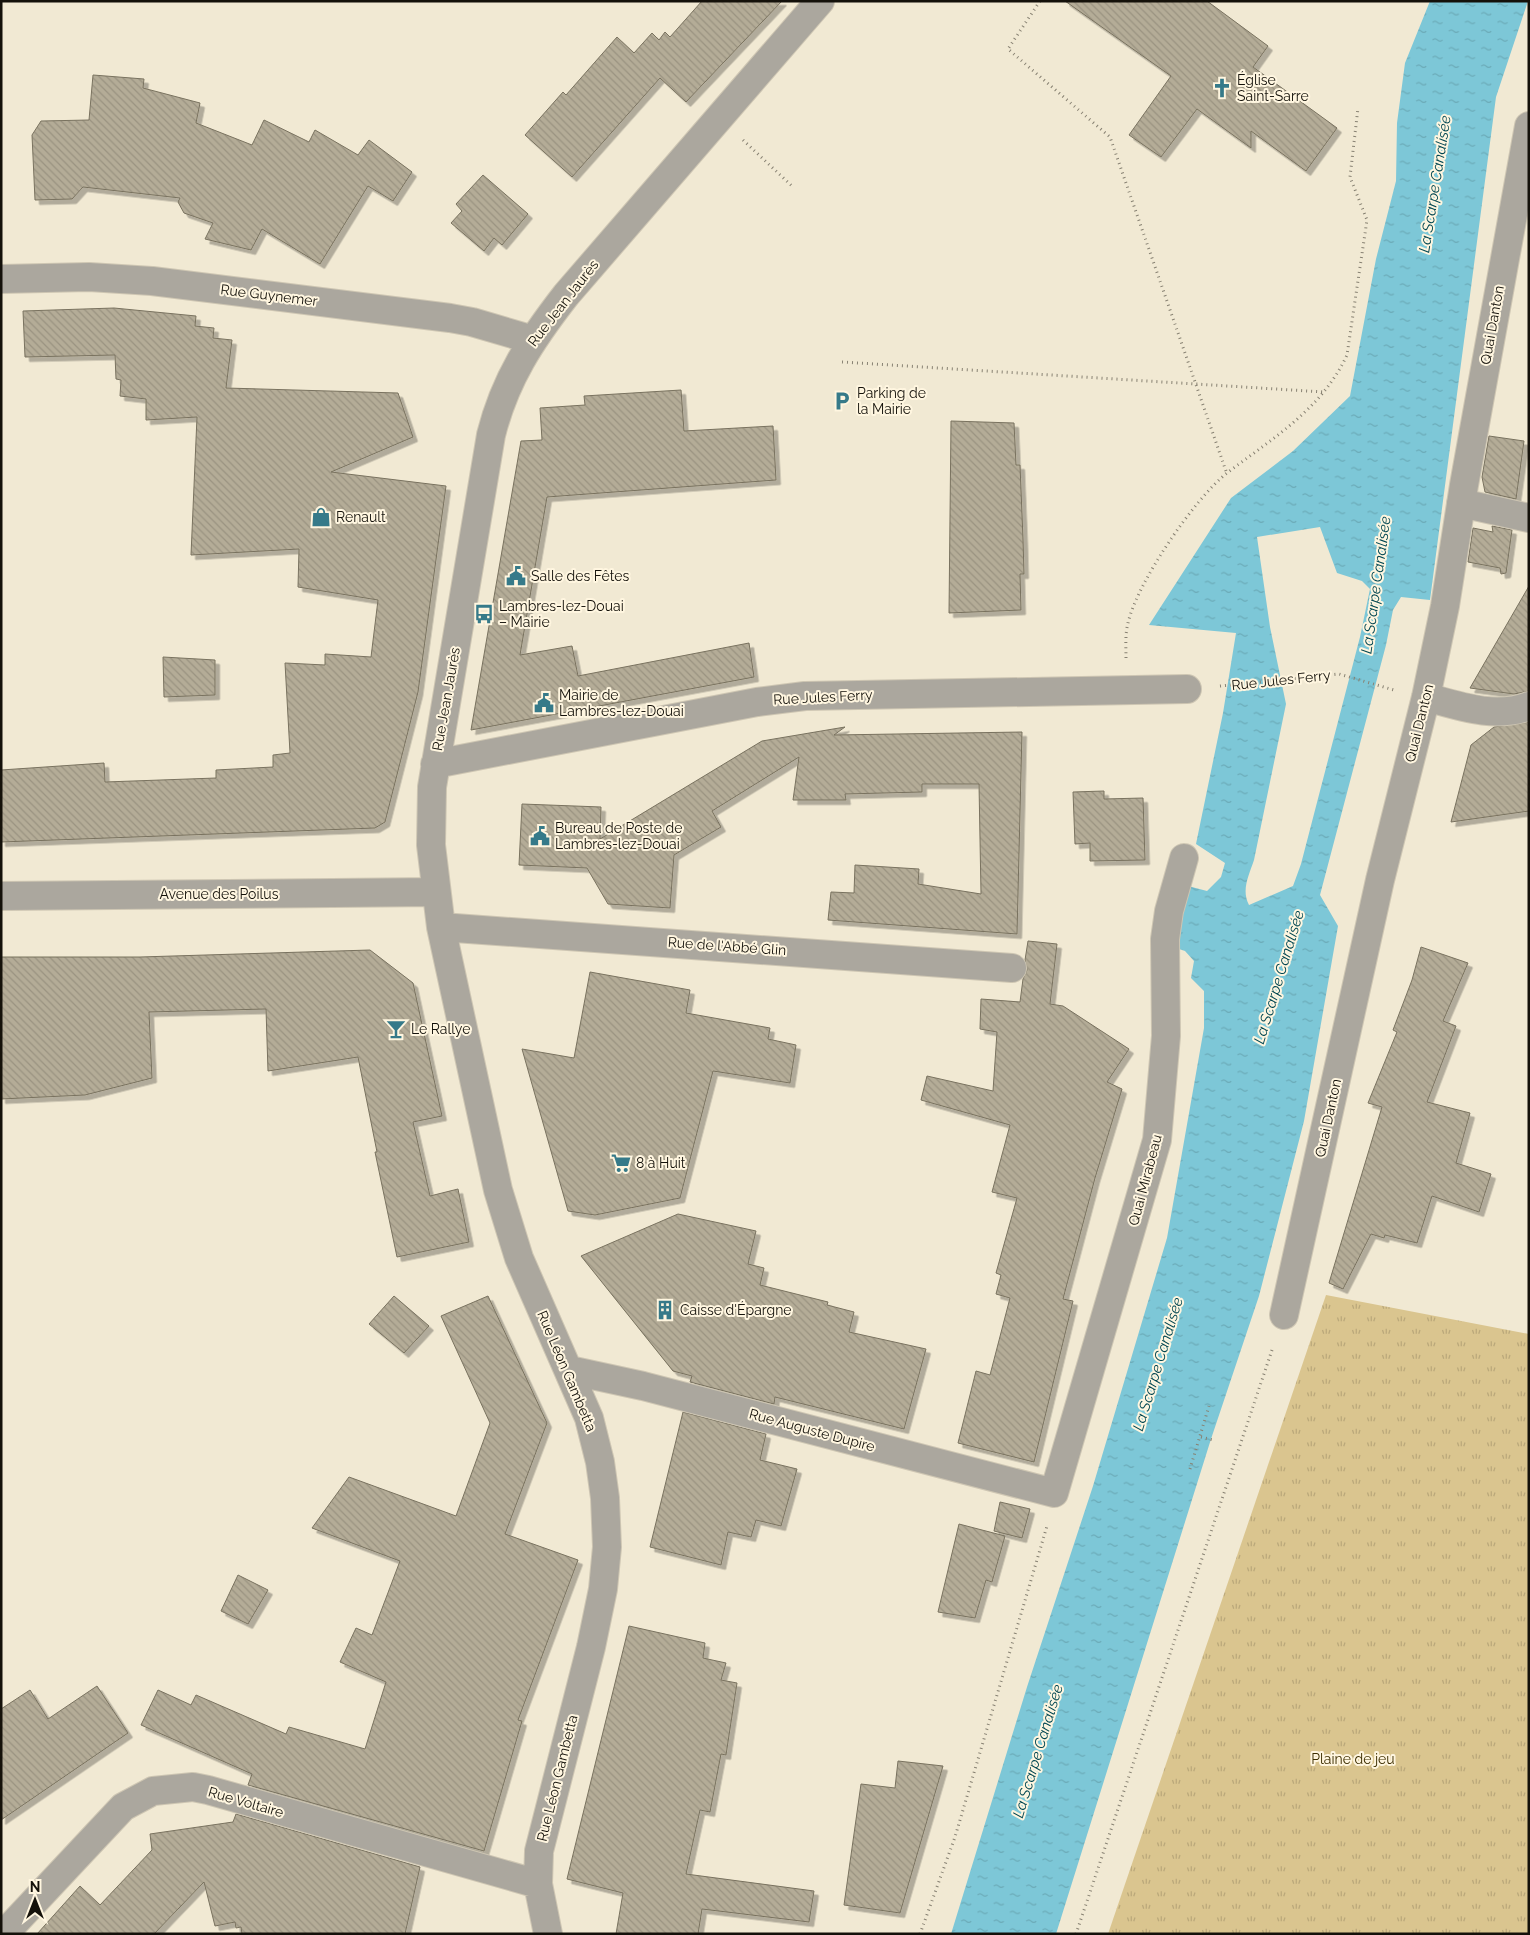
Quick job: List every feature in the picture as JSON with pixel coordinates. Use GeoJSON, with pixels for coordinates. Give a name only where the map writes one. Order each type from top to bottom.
{"type":"FeatureCollection","features":[{"type":"Feature","properties":{"kind":"street","name":"Rue Jean Jaurès"},"geometry":{"type":"LineString","coordinates":[[436,892],[430,826],[435,764],[491,435],[507,384],[533,340],[566,295],[820,1]]}},
{"type":"Feature","properties":{"kind":"street","name":"Quai Danton"},"geometry":{"type":"LineString","coordinates":[[1284,1316],[1380,880],[1426,697],[1445,606],[1461,503],[1529,126]]}},
{"type":"Feature","properties":{"kind":"street","name":"Rue Guynemer"},"geometry":{"type":"LineString","coordinates":[[1,279],[89,277],[152,281],[450,318],[472,322],[533,340]]}},
{"type":"Feature","properties":{"kind":"street"},"geometry":{"type":"LineString","coordinates":[[1461,503],[1529,518]]}},
{"type":"Feature","properties":{"kind":"street","name":"Rue Jules Ferry"},"geometry":{"type":"LineString","coordinates":[[435,764],[757,702],[805,696],[1187,689]]}},
{"type":"Feature","properties":{"kind":"street"},"geometry":{"type":"LineString","coordinates":[[1426,697],[1479,710],[1508,711],[1529,706]]}},
{"type":"Feature","properties":{"kind":"street","name":"Quai Mirabeau"},"geometry":{"type":"LineString","coordinates":[[1054,1493],[1157,1140],[1166,1036],[1165,939],[1169,911],[1184,858]]}},
{"type":"Feature","properties":{"kind":"street","name":"Avenue des Poilus"},"geometry":{"type":"LineString","coordinates":[[1,896],[436,892]]}},
{"type":"Feature","properties":{"kind":"street","name":"Rue Léon Gambetta"},"geometry":{"type":"LineString","coordinates":[[436,892],[441,927],[503,1211],[519,1258],[569,1370],[595,1440],[605,1498],[607,1547],[603,1589],[539,1850],[538,1884],[548,1934]]}},
{"type":"Feature","properties":{"kind":"street","name":"Rue de l'Abbé Glin"},"geometry":{"type":"LineString","coordinates":[[441,927],[1012,968]]}},
{"type":"Feature","properties":{"kind":"street","name":"Rue Auguste Dupire"},"geometry":{"type":"LineString","coordinates":[[569,1370],[643,1386],[1054,1493]]}},
{"type":"Feature","properties":{"kind":"street","name":"Rue Voltaire"},"geometry":{"type":"LineString","coordinates":[[4,1934],[123,1807],[153,1791],[169,1788],[193,1787],[208,1790],[538,1884]]}},
{"type":"Feature","properties":{"kind":"path"},"geometry":{"type":"LineString","coordinates":[[1040,1],[1008,49],[1110,137],[1227,474]]}},
{"type":"Feature","properties":{"kind":"path"},"geometry":{"type":"LineString","coordinates":[[1124,691],[1127,624],[1136,601],[1187,517],[1205,493],[1307,411],[1340,370],[1347,355],[1367,220],[1350,178],[1358,108]]}},
{"type":"Feature","properties":{"kind":"path"},"geometry":{"type":"LineString","coordinates":[[719,118],[793,187]]}},
{"type":"Feature","properties":{"kind":"path"},"geometry":{"type":"LineString","coordinates":[[842,362],[1324,392]]}},
{"type":"Feature","properties":{"kind":"path","name":"Rue Jules Ferry"},"geometry":{"type":"LineString","coordinates":[[1222,686],[1339,674],[1385,687]]}},
{"type":"Feature","properties":{"kind":"path"},"geometry":{"type":"LineString","coordinates":[[1076,1934],[1284,1316]]}},
{"type":"Feature","properties":{"kind":"path"},"geometry":{"type":"LineString","coordinates":[[1190,1469],[1209,1406]]}},
{"type":"Feature","properties":{"kind":"path"},"geometry":{"type":"LineString","coordinates":[[1201,1437],[1213,1440]]}},
{"type":"Feature","properties":{"kind":"path"},"geometry":{"type":"LineString","coordinates":[[920,1934],[954,1837],[1045,1535],[1054,1493]]}},
{"type":"Feature","properties":{"kind":"green space","name":"Plaine de jeu"},"geometry":{"type":"Polygon","coordinates":[[[1326,1295],[1529,1334],[1529,1934],[1108,1934],[1326,1295]]]}},
{"type":"Feature","properties":{"kind":"water","name":"La Scarpe Canalisée"},"geometry":{"type":"Polygon","coordinates":[[[1430,1],[1528,1],[1496,97],[1430,600],[1401,597],[1393,610],[1386,645],[1320,895],[1338,926],[1304,1121],[1259,1296],[1211,1439],[1056,1934],[951,1934],[1027,1687],[1093,1486],[1167,1238],[1204,1028],[1204,991],[1191,978],[1194,961],[1185,951],[1173,947],[1188,886],[1207,891],[1221,877],[1225,863],[1196,844],[1223,713],[1236,633],[1149,625],[1231,498],[1293,451],[1350,396],[1376,259],[1396,181],[1397,123],[1405,63],[1430,1]],[[1320,527],[1257,537],[1270,627],[1286,704],[1254,860],[1247,882],[1246,894],[1249,905],[1293,886],[1301,864],[1360,637],[1370,589],[1362,581],[1337,573],[1320,527]]]}},
{"type":"Feature","properties":{"kind":"building"},"geometry":{"type":"Polygon","coordinates":[[[702,1],[782,1],[686,102],[660,78],[572,177],[525,135],[563,92],[566,95],[617,37],[634,53],[652,33],[659,40],[665,32],[670,37],[702,1]]]}},
{"type":"Feature","properties":{"kind":"building","name":"Église Saint-Sarre"},"geometry":{"type":"Polygon","coordinates":[[[1065,1],[1207,1],[1268,46],[1253,67],[1337,128],[1306,171],[1251,131],[1251,148],[1197,109],[1161,157],[1129,135],[1171,76],[1065,1]]]}},
{"type":"Feature","properties":{"kind":"building"},"geometry":{"type":"Polygon","coordinates":[[[93,75],[144,79],[143,88],[200,103],[196,123],[252,145],[264,120],[309,142],[315,130],[358,155],[369,140],[412,172],[393,201],[368,186],[320,264],[262,229],[251,250],[205,239],[213,223],[184,213],[178,202],[180,198],[83,187],[72,199],[35,200],[32,135],[41,121],[89,120],[93,75]]]}},
{"type":"Feature","properties":{"kind":"building"},"geometry":{"type":"Polygon","coordinates":[[[483,175],[528,214],[502,245],[494,238],[484,251],[451,223],[462,211],[456,204],[483,175]]]}},
{"type":"Feature","properties":{"kind":"building"},"geometry":{"type":"Polygon","coordinates":[[[114,308],[196,316],[195,326],[214,328],[213,338],[232,340],[226,388],[398,393],[413,437],[331,472],[446,486],[418,692],[385,822],[375,828],[1,842],[1,770],[104,763],[105,782],[216,778],[216,770],[273,767],[273,755],[290,753],[285,663],[325,665],[325,654],[371,657],[378,600],[298,587],[299,549],[191,555],[197,417],[146,420],[146,399],[120,396],[121,380],[116,379],[115,355],[25,357],[23,311],[114,308]]]}},
{"type":"Feature","properties":{"kind":"building","name":"Salle des Fêtes"},"geometry":{"type":"Polygon","coordinates":[[[681,390],[684,431],[773,426],[776,480],[547,497],[520,655],[572,646],[578,676],[749,643],[754,677],[471,730],[521,441],[542,440],[540,408],[585,405],[584,396],[681,390]]]}},
{"type":"Feature","properties":{"kind":"building"},"geometry":{"type":"Polygon","coordinates":[[[951,421],[1014,423],[1016,465],[1020,465],[1023,539],[1024,574],[1020,574],[1021,610],[949,613],[951,421]]]}},
{"type":"Feature","properties":{"kind":"building"},"geometry":{"type":"Polygon","coordinates":[[[1489,436],[1524,441],[1516,499],[1485,492],[1482,477],[1489,436]]]}},
{"type":"Feature","properties":{"kind":"building"},"geometry":{"type":"Polygon","coordinates":[[[1492,526],[1512,530],[1506,573],[1501,574],[1500,568],[1468,562],[1473,528],[1493,532],[1492,526]]]}},
{"type":"Feature","properties":{"kind":"building"},"geometry":{"type":"Polygon","coordinates":[[[1529,586],[1529,691],[1514,694],[1470,688],[1529,586]]]}},
{"type":"Feature","properties":{"kind":"building"},"geometry":{"type":"Polygon","coordinates":[[[163,657],[215,660],[215,695],[164,697],[163,657]]]}},
{"type":"Feature","properties":{"kind":"building"},"geometry":{"type":"Polygon","coordinates":[[[1529,722],[1529,811],[1451,822],[1471,745],[1494,727],[1529,722]]]}},
{"type":"Feature","properties":{"kind":"building"},"geometry":{"type":"Polygon","coordinates":[[[845,727],[834,735],[1022,732],[1017,934],[828,920],[831,892],[854,893],[855,865],[919,869],[918,884],[981,894],[979,784],[922,784],[922,792],[845,794],[846,800],[793,800],[799,757],[712,811],[721,827],[674,855],[670,908],[608,904],[587,868],[519,865],[522,804],[601,807],[600,839],[762,741],[845,727]]]}},
{"type":"Feature","properties":{"kind":"building"},"geometry":{"type":"Polygon","coordinates":[[[1104,791],[1104,799],[1143,798],[1145,860],[1090,861],[1090,843],[1075,844],[1073,792],[1104,791]]]}},
{"type":"Feature","properties":{"kind":"building"},"geometry":{"type":"Polygon","coordinates":[[[1028,941],[1057,944],[1050,1004],[1063,1006],[1129,1049],[1107,1082],[1122,1089],[1095,1178],[1063,1299],[1073,1301],[1034,1462],[958,1443],[976,1371],[990,1375],[1010,1298],[996,1294],[1001,1275],[996,1273],[1017,1198],[992,1192],[1010,1125],[921,1100],[927,1076],[993,1091],[997,1032],[980,1029],[981,999],[1020,1002],[1023,979],[1027,970],[1025,960],[1028,941]]]}},
{"type":"Feature","properties":{"kind":"building"},"geometry":{"type":"Polygon","coordinates":[[[1421,947],[1468,963],[1443,1021],[1456,1026],[1427,1102],[1470,1113],[1456,1163],[1491,1174],[1479,1212],[1432,1196],[1417,1243],[1385,1235],[1384,1238],[1371,1234],[1343,1289],[1329,1283],[1382,1107],[1368,1103],[1397,1032],[1393,1030],[1412,980],[1421,947]]]}},
{"type":"Feature","properties":{"kind":"building"},"geometry":{"type":"Polygon","coordinates":[[[370,950],[413,983],[442,1116],[413,1122],[430,1196],[458,1189],[469,1242],[397,1257],[358,1057],[268,1071],[266,1009],[149,1012],[152,1078],[85,1095],[1,1099],[1,957],[140,957],[370,950]]]}},
{"type":"Feature","properties":{"kind":"building"},"geometry":{"type":"Polygon","coordinates":[[[590,972],[690,990],[686,1013],[770,1028],[768,1039],[796,1045],[790,1083],[713,1071],[680,1198],[595,1215],[568,1211],[522,1049],[574,1058],[590,972]]]}},
{"type":"Feature","properties":{"kind":"building"},"geometry":{"type":"Polygon","coordinates":[[[678,1214],[756,1231],[748,1264],[764,1268],[760,1285],[828,1302],[827,1305],[854,1312],[849,1332],[926,1349],[904,1429],[775,1397],[774,1404],[690,1382],[692,1376],[673,1371],[581,1256],[678,1214]]]}},
{"type":"Feature","properties":{"kind":"building"},"geometry":{"type":"Polygon","coordinates":[[[394,1296],[429,1326],[404,1353],[369,1324],[394,1296]]]}},
{"type":"Feature","properties":{"kind":"building"},"geometry":{"type":"Polygon","coordinates":[[[488,1296],[547,1423],[505,1534],[578,1560],[518,1720],[522,1721],[484,1851],[248,1785],[252,1774],[141,1725],[158,1690],[191,1705],[196,1695],[286,1734],[289,1727],[365,1749],[386,1682],[340,1662],[356,1628],[372,1635],[400,1561],[312,1528],[349,1477],[456,1516],[490,1423],[441,1316],[488,1296]]]}},
{"type":"Feature","properties":{"kind":"building"},"geometry":{"type":"Polygon","coordinates":[[[683,1412],[766,1434],[760,1460],[797,1469],[781,1526],[756,1520],[751,1537],[728,1532],[721,1565],[650,1547],[683,1412]]]}},
{"type":"Feature","properties":{"kind":"building"},"geometry":{"type":"Polygon","coordinates":[[[1000,1502],[1030,1509],[1022,1538],[994,1531],[1000,1502]]]}},
{"type":"Feature","properties":{"kind":"building"},"geometry":{"type":"Polygon","coordinates":[[[959,1524],[1005,1536],[992,1582],[986,1580],[975,1618],[938,1612],[959,1524]]]}},
{"type":"Feature","properties":{"kind":"building"},"geometry":{"type":"Polygon","coordinates":[[[238,1575],[268,1590],[248,1624],[221,1611],[238,1575]]]}},
{"type":"Feature","properties":{"kind":"building"},"geometry":{"type":"Polygon","coordinates":[[[629,1626],[705,1643],[703,1658],[726,1663],[721,1680],[737,1683],[726,1755],[721,1754],[710,1812],[700,1810],[686,1874],[814,1891],[809,1922],[702,1909],[698,1934],[616,1934],[623,1893],[567,1879],[629,1626]]]}},
{"type":"Feature","properties":{"kind":"building"},"geometry":{"type":"Polygon","coordinates":[[[97,1686],[128,1733],[1,1820],[1,1709],[30,1690],[48,1719],[97,1686]]]}},
{"type":"Feature","properties":{"kind":"building"},"geometry":{"type":"Polygon","coordinates":[[[898,1761],[943,1766],[900,1913],[844,1905],[861,1784],[895,1788],[898,1761]]]}},
{"type":"Feature","properties":{"kind":"building"},"geometry":{"type":"Polygon","coordinates":[[[236,1814],[420,1867],[405,1934],[242,1934],[241,1927],[236,1928],[235,1922],[215,1926],[204,1882],[154,1934],[37,1934],[80,1886],[100,1905],[152,1850],[150,1834],[233,1822],[236,1814]]]}},
{"type":"Feature","properties":{"kind":"place","name":"Église Saint-Sarre"},"geometry":{"type":"Point","coordinates":[1222,88]}},
{"type":"Feature","properties":{"kind":"place","name":"Parking de la Mairie"},"geometry":{"type":"Point","coordinates":[842,401]}},
{"type":"Feature","properties":{"kind":"place","name":"Renault"},"geometry":{"type":"Point","coordinates":[321,517]}},
{"type":"Feature","properties":{"kind":"place","name":"Salle des Fêtes"},"geometry":{"type":"Point","coordinates":[516,576]}},
{"type":"Feature","properties":{"kind":"place","name":"Lambres-lez-Douai – Mairie"},"geometry":{"type":"Point","coordinates":[484,614]}},
{"type":"Feature","properties":{"kind":"place","name":"Mairie de Lambres-lez-Douai"},"geometry":{"type":"Point","coordinates":[544,703]}},
{"type":"Feature","properties":{"kind":"place","name":"Bureau de Poste de Lambres-lez-Douai"},"geometry":{"type":"Point","coordinates":[540,836]}},
{"type":"Feature","properties":{"kind":"place","name":"Le Rallye"},"geometry":{"type":"Point","coordinates":[396,1029]}},
{"type":"Feature","properties":{"kind":"place","name":"8 à Huit"},"geometry":{"type":"Point","coordinates":[621,1163]}},
{"type":"Feature","properties":{"kind":"place","name":"Caisse d'Épargne"},"geometry":{"type":"Point","coordinates":[665,1310]}}]}
